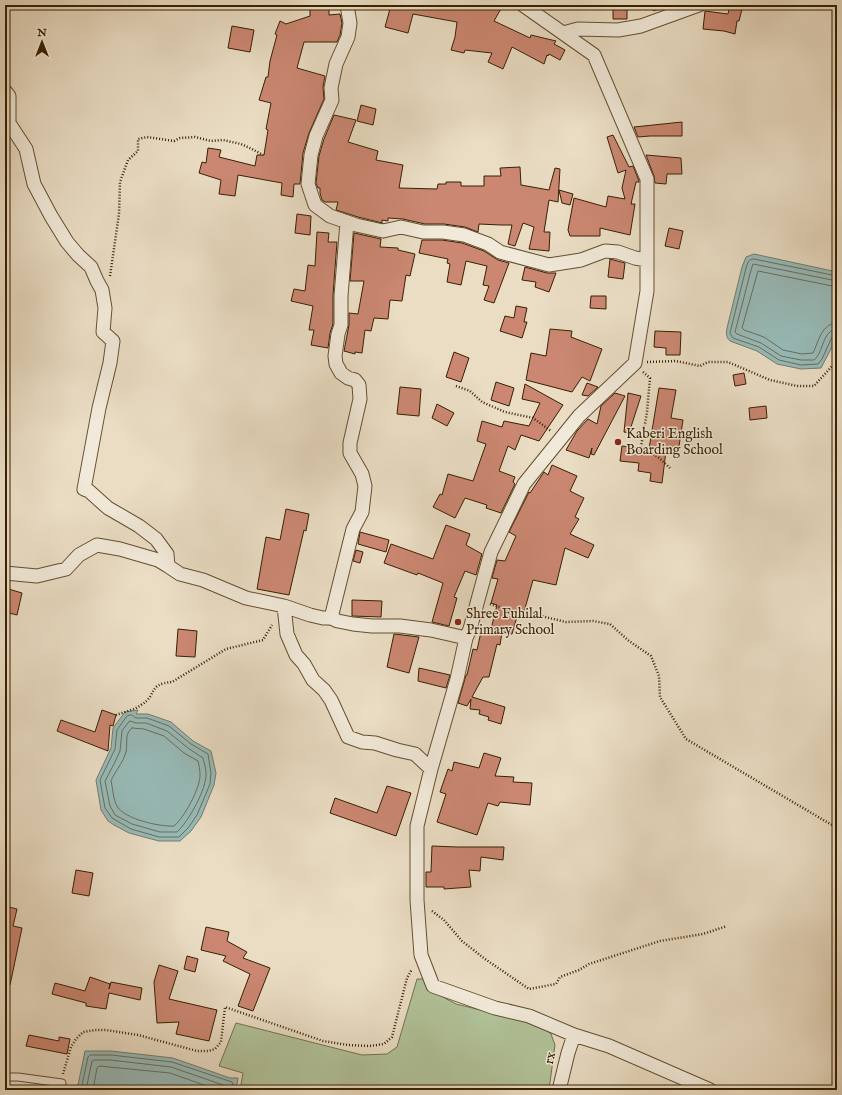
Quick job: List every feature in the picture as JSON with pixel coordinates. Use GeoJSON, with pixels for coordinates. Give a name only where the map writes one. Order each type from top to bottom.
{"type":"FeatureCollection","features":[{"type":"Feature","properties":{"kind":"street"},"geometry":{"type":"LineString","coordinates":[[347,5],[350,22],[348,37],[336,64],[331,88],[332,100],[316,136],[311,155],[308,184],[315,205],[330,216],[347,222],[383,231],[401,227],[423,232],[443,232],[464,235],[488,244],[500,252],[549,265],[581,260],[605,251],[618,252],[635,258],[647,260]]}},
{"type":"Feature","properties":{"kind":"street"},"geometry":{"type":"LineString","coordinates":[[523,5],[594,55],[647,179],[647,291],[635,363],[579,416],[524,484],[491,552],[470,629],[466,638],[458,679],[431,769],[417,826],[417,900],[421,955],[433,986],[495,1008],[529,1016],[608,1046],[710,1090]]}},
{"type":"Feature","properties":{"kind":"street"},"geometry":{"type":"LineString","coordinates":[[563,33],[578,29],[618,30],[641,26],[699,5]]}},
{"type":"Feature","properties":{"kind":"street"},"geometry":{"type":"LineString","coordinates":[[5,91],[9,96],[9,123],[26,149],[34,184],[67,242],[91,267],[102,290],[105,308],[103,332],[113,342],[84,489],[89,491],[108,508],[139,526],[156,539],[168,554],[168,566]]}},
{"type":"Feature","properties":{"kind":"street"},"geometry":{"type":"LineString","coordinates":[[331,618],[353,529],[362,512],[365,486],[362,474],[350,453],[350,443],[360,399],[359,385],[354,380],[341,373],[336,364],[335,356],[338,334],[341,325],[341,296],[347,222]]}},
{"type":"Feature","properties":{"kind":"street"},"geometry":{"type":"LineString","coordinates":[[5,573],[37,576],[66,569],[79,555],[97,545],[120,549],[158,560],[180,574],[203,580],[246,598],[284,606],[310,615],[331,618],[353,624],[400,626],[431,630],[466,638]]}},
{"type":"Feature","properties":{"kind":"street"},"geometry":{"type":"LineString","coordinates":[[284,606],[286,634],[296,655],[304,664],[313,680],[324,690],[331,700],[348,737],[362,742],[375,743],[415,754],[431,769]]}},
{"type":"Feature","properties":{"kind":"street","name":"rx"},"geometry":{"type":"LineString","coordinates":[[559,1090],[574,1034]]}},
{"type":"Feature","properties":{"kind":"lane"},"geometry":{"type":"LineString","coordinates":[[5,1077],[62,1082]]}},
{"type":"Feature","properties":{"kind":"path"},"geometry":{"type":"LineString","coordinates":[[109,279],[119,214],[120,182],[128,160],[138,151],[138,139],[147,137],[174,141],[180,138],[196,137],[211,141],[223,140],[241,144],[263,155]]}},
{"type":"Feature","properties":{"kind":"path"},"geometry":{"type":"LineString","coordinates":[[635,363],[676,361],[700,366],[708,362],[728,362],[770,380],[797,386],[814,386],[834,364],[837,352]]}},
{"type":"Feature","properties":{"kind":"path"},"geometry":{"type":"LineString","coordinates":[[635,363],[650,378],[647,412],[640,447],[658,457],[670,468]]}},
{"type":"Feature","properties":{"kind":"path"},"geometry":{"type":"LineString","coordinates":[[456,386],[470,391],[482,402],[505,412],[533,418],[561,438]]}},
{"type":"Feature","properties":{"kind":"path"},"geometry":{"type":"LineString","coordinates":[[478,601],[526,615],[541,616],[566,622],[593,621],[610,624],[629,641],[651,656],[659,676],[660,697],[686,739],[837,828]]}},
{"type":"Feature","properties":{"kind":"path"},"geometry":{"type":"LineString","coordinates":[[116,715],[140,706],[151,698],[155,687],[162,683],[172,682],[226,649],[263,640],[284,606]]}},
{"type":"Feature","properties":{"kind":"path"},"geometry":{"type":"LineString","coordinates":[[417,900],[444,920],[462,941],[485,959],[529,989],[556,984],[560,977],[590,964],[660,941],[703,934],[726,926]]}},
{"type":"Feature","properties":{"kind":"path"},"geometry":{"type":"LineString","coordinates":[[62,1082],[71,1047],[76,1038],[83,1032],[106,1030],[138,1035],[197,1051],[208,1051],[215,1049],[221,1042],[225,1007],[323,1041],[348,1045],[370,1046],[384,1044],[392,1037],[407,978],[416,960],[421,955]]}},
{"type":"Feature","properties":{"kind":"green space"},"geometry":{"type":"Polygon","coordinates":[[[644,5],[669,5],[654,11],[644,5]]]}},
{"type":"Feature","properties":{"kind":"green space"},"geometry":{"type":"Polygon","coordinates":[[[417,979],[423,979],[428,989],[456,1004],[541,1025],[551,1034],[555,1045],[549,1090],[240,1090],[243,1073],[219,1066],[236,1023],[362,1055],[387,1054],[397,1047],[417,979]]]}},
{"type":"Feature","properties":{"kind":"water"},"geometry":{"type":"Polygon","coordinates":[[[754,254],[837,272],[837,333],[833,345],[821,368],[801,369],[777,364],[757,351],[730,341],[728,338],[726,334],[727,328],[742,267],[746,257],[754,254]]]}},
{"type":"Feature","properties":{"kind":"water"},"geometry":{"type":"Polygon","coordinates":[[[138,710],[136,714],[148,714],[171,722],[193,741],[211,751],[216,773],[214,785],[201,817],[191,831],[180,841],[159,841],[129,833],[108,821],[101,810],[96,780],[111,748],[113,728],[125,712],[138,710]]]}},
{"type":"Feature","properties":{"kind":"water"},"geometry":{"type":"Polygon","coordinates":[[[85,1051],[111,1051],[173,1058],[230,1078],[238,1078],[236,1090],[77,1090],[85,1051]]]}},
{"type":"Feature","properties":{"kind":"building"},"geometry":{"type":"Polygon","coordinates":[[[310,5],[329,5],[329,15],[340,14],[342,23],[337,42],[304,42],[297,68],[325,76],[323,87],[324,99],[309,133],[303,153],[300,184],[294,184],[293,197],[281,195],[282,183],[238,175],[235,196],[219,194],[221,180],[199,173],[202,162],[206,163],[208,148],[221,150],[219,157],[255,166],[257,155],[264,155],[268,130],[266,129],[271,103],[259,100],[266,77],[268,77],[270,61],[277,35],[275,34],[280,21],[286,24],[310,16],[310,5]]]}},
{"type":"Feature","properties":{"kind":"building"},"geometry":{"type":"Polygon","coordinates":[[[391,5],[503,5],[494,21],[530,38],[531,35],[556,41],[554,44],[565,50],[560,60],[549,54],[548,56],[547,55],[544,64],[512,47],[503,69],[488,62],[492,53],[465,50],[464,53],[451,50],[457,22],[413,14],[408,33],[385,27],[391,5]]]}},
{"type":"Feature","properties":{"kind":"building"},"geometry":{"type":"Polygon","coordinates":[[[730,5],[743,5],[739,21],[737,21],[735,34],[724,31],[703,29],[705,11],[728,14],[730,5]]]}},
{"type":"Feature","properties":{"kind":"building"},"geometry":{"type":"Polygon","coordinates":[[[613,7],[627,7],[627,19],[613,19],[613,7]]]}},
{"type":"Feature","properties":{"kind":"building"},"geometry":{"type":"Polygon","coordinates":[[[232,26],[254,30],[250,52],[228,48],[232,26]]]}},
{"type":"Feature","properties":{"kind":"building"},"geometry":{"type":"Polygon","coordinates":[[[361,105],[376,109],[373,125],[357,121],[361,105]]]}},
{"type":"Feature","properties":{"kind":"building"},"geometry":{"type":"Polygon","coordinates":[[[334,115],[356,120],[348,142],[378,151],[376,160],[403,165],[399,188],[437,189],[438,184],[446,184],[446,182],[461,182],[461,186],[484,186],[484,176],[501,176],[500,168],[520,167],[521,185],[549,190],[555,168],[560,169],[558,202],[549,200],[544,232],[550,232],[549,251],[529,249],[534,227],[523,223],[515,246],[508,244],[512,225],[479,224],[478,232],[465,227],[444,224],[425,224],[403,219],[388,218],[388,221],[382,220],[382,223],[336,210],[338,202],[325,202],[322,200],[320,188],[318,188],[316,183],[319,156],[334,115]]]}},
{"type":"Feature","properties":{"kind":"building"},"geometry":{"type":"Polygon","coordinates":[[[682,122],[682,136],[638,137],[634,127],[682,122]]]}},
{"type":"Feature","properties":{"kind":"building"},"geometry":{"type":"Polygon","coordinates":[[[613,135],[629,167],[633,166],[639,181],[636,182],[631,204],[635,204],[630,235],[600,228],[600,236],[570,236],[568,230],[574,198],[606,207],[608,196],[625,199],[622,188],[626,170],[618,173],[607,137],[613,135]]]}},
{"type":"Feature","properties":{"kind":"building"},"geometry":{"type":"Polygon","coordinates":[[[646,155],[681,158],[682,174],[667,174],[666,184],[655,183],[646,155]]]}},
{"type":"Feature","properties":{"kind":"building"},"geometry":{"type":"Polygon","coordinates":[[[559,190],[573,194],[570,205],[562,203],[559,190]]]}},
{"type":"Feature","properties":{"kind":"building"},"geometry":{"type":"Polygon","coordinates":[[[297,214],[311,216],[310,235],[295,233],[297,214]]]}},
{"type":"Feature","properties":{"kind":"building"},"geometry":{"type":"Polygon","coordinates":[[[669,228],[683,231],[679,249],[665,246],[669,228]]]}},
{"type":"Feature","properties":{"kind":"building"},"geometry":{"type":"Polygon","coordinates":[[[317,232],[329,233],[328,242],[337,242],[333,295],[333,324],[328,348],[311,345],[314,330],[309,330],[313,306],[291,301],[294,289],[305,291],[308,265],[315,266],[317,232]]]}},
{"type":"Feature","properties":{"kind":"building"},"geometry":{"type":"Polygon","coordinates":[[[354,233],[381,239],[380,247],[398,248],[398,250],[415,254],[410,276],[406,275],[402,301],[390,300],[388,319],[374,318],[371,331],[365,330],[362,353],[355,352],[355,354],[344,351],[349,325],[349,313],[358,314],[364,281],[350,281],[354,233]]]}},
{"type":"Feature","properties":{"kind":"building"},"geometry":{"type":"Polygon","coordinates":[[[422,240],[442,240],[462,243],[484,251],[498,260],[509,263],[494,303],[484,300],[489,286],[483,285],[487,266],[466,261],[461,285],[447,282],[450,264],[447,263],[448,259],[419,253],[422,240]]]}},
{"type":"Feature","properties":{"kind":"building"},"geometry":{"type":"Polygon","coordinates":[[[610,259],[625,263],[623,279],[608,277],[610,259]]]}},
{"type":"Feature","properties":{"kind":"building"},"geometry":{"type":"Polygon","coordinates":[[[525,267],[547,273],[556,273],[549,292],[535,287],[536,282],[522,280],[525,267]]]}},
{"type":"Feature","properties":{"kind":"building"},"geometry":{"type":"Polygon","coordinates":[[[591,296],[606,296],[606,309],[590,308],[591,296]]]}},
{"type":"Feature","properties":{"kind":"building"},"geometry":{"type":"Polygon","coordinates":[[[516,306],[527,308],[524,322],[527,322],[522,338],[500,331],[505,316],[514,318],[516,306]]]}},
{"type":"Feature","properties":{"kind":"building"},"geometry":{"type":"Polygon","coordinates":[[[550,329],[572,331],[571,337],[602,349],[590,381],[582,377],[572,392],[526,380],[531,353],[546,356],[550,329]]]}},
{"type":"Feature","properties":{"kind":"building"},"geometry":{"type":"Polygon","coordinates":[[[655,331],[681,332],[680,355],[666,355],[666,348],[654,347],[655,331]]]}},
{"type":"Feature","properties":{"kind":"building"},"geometry":{"type":"Polygon","coordinates":[[[454,352],[469,358],[461,382],[446,377],[454,352]]]}},
{"type":"Feature","properties":{"kind":"building"},"geometry":{"type":"Polygon","coordinates":[[[744,373],[746,384],[735,386],[733,375],[744,373]]]}},
{"type":"Feature","properties":{"kind":"building"},"geometry":{"type":"Polygon","coordinates":[[[496,382],[514,388],[509,406],[491,400],[496,382]]]}},
{"type":"Feature","properties":{"kind":"building"},"geometry":{"type":"Polygon","coordinates":[[[587,383],[598,387],[588,396],[582,395],[587,383]]]}},
{"type":"Feature","properties":{"kind":"building"},"geometry":{"type":"Polygon","coordinates":[[[525,384],[563,405],[539,441],[521,435],[515,450],[508,446],[499,471],[515,477],[513,482],[515,484],[501,513],[486,508],[487,505],[465,498],[455,518],[433,507],[440,494],[442,495],[448,474],[473,481],[486,444],[477,441],[482,421],[502,427],[504,421],[529,426],[540,403],[522,399],[525,384]]]}},
{"type":"Feature","properties":{"kind":"building"},"geometry":{"type":"Polygon","coordinates":[[[400,387],[421,389],[419,416],[397,414],[400,387]]]}},
{"type":"Feature","properties":{"kind":"building"},"geometry":{"type":"Polygon","coordinates":[[[659,388],[676,390],[671,418],[683,420],[678,453],[666,451],[662,483],[650,481],[651,473],[638,471],[639,463],[620,461],[622,446],[649,449],[659,388]]]}},
{"type":"Feature","properties":{"kind":"building"},"geometry":{"type":"Polygon","coordinates":[[[615,393],[625,396],[594,455],[591,454],[592,448],[589,458],[566,450],[577,431],[588,419],[597,424],[601,406],[615,393]]]}},
{"type":"Feature","properties":{"kind":"building"},"geometry":{"type":"Polygon","coordinates":[[[628,393],[641,396],[629,433],[624,432],[628,393]]]}},
{"type":"Feature","properties":{"kind":"building"},"geometry":{"type":"Polygon","coordinates":[[[437,404],[454,413],[447,426],[432,418],[437,404]]]}},
{"type":"Feature","properties":{"kind":"building"},"geometry":{"type":"Polygon","coordinates":[[[766,406],[767,418],[750,420],[749,408],[766,406]]]}},
{"type":"Feature","properties":{"kind":"building"},"geometry":{"type":"Polygon","coordinates":[[[552,465],[577,476],[570,491],[584,498],[575,517],[579,519],[570,534],[594,545],[588,558],[565,548],[556,585],[533,580],[524,612],[519,610],[512,634],[502,632],[500,645],[497,644],[489,677],[483,677],[472,697],[505,707],[501,724],[488,720],[489,717],[479,714],[480,710],[470,709],[471,699],[467,706],[458,703],[473,649],[477,650],[481,632],[490,633],[497,605],[491,603],[498,579],[492,578],[497,560],[505,561],[516,536],[509,532],[529,492],[530,493],[544,472],[548,475],[552,465]]]}},
{"type":"Feature","properties":{"kind":"building"},"geometry":{"type":"Polygon","coordinates":[[[286,509],[309,514],[289,595],[257,589],[266,537],[280,540],[286,509]]]}},
{"type":"Feature","properties":{"kind":"building"},"geometry":{"type":"Polygon","coordinates":[[[446,525],[470,534],[466,545],[482,554],[476,575],[465,571],[454,597],[457,598],[449,626],[432,622],[443,583],[418,573],[417,575],[384,563],[391,544],[433,559],[446,525]]]}},
{"type":"Feature","properties":{"kind":"building"},"geometry":{"type":"Polygon","coordinates":[[[360,532],[389,540],[386,552],[358,544],[360,532]]]}},
{"type":"Feature","properties":{"kind":"building"},"geometry":{"type":"Polygon","coordinates":[[[356,550],[363,552],[360,563],[353,561],[356,550]]]}},
{"type":"Feature","properties":{"kind":"building"},"geometry":{"type":"Polygon","coordinates":[[[5,588],[22,593],[17,615],[5,612],[5,588]]]}},
{"type":"Feature","properties":{"kind":"building"},"geometry":{"type":"Polygon","coordinates":[[[352,600],[382,601],[381,617],[352,616],[352,600]]]}},
{"type":"Feature","properties":{"kind":"building"},"geometry":{"type":"Polygon","coordinates":[[[178,629],[197,631],[195,657],[176,656],[178,629]]]}},
{"type":"Feature","properties":{"kind":"building"},"geometry":{"type":"Polygon","coordinates":[[[394,634],[419,637],[409,673],[387,667],[394,634]]]}},
{"type":"Feature","properties":{"kind":"building"},"geometry":{"type":"Polygon","coordinates":[[[419,668],[450,675],[446,688],[418,681],[419,668]]]}},
{"type":"Feature","properties":{"kind":"building"},"geometry":{"type":"Polygon","coordinates":[[[102,710],[116,715],[113,726],[110,725],[108,751],[57,731],[61,720],[95,732],[102,710]]]}},
{"type":"Feature","properties":{"kind":"building"},"geometry":{"type":"Polygon","coordinates":[[[484,753],[501,758],[495,776],[514,777],[513,782],[532,783],[530,805],[500,802],[498,806],[488,803],[477,835],[437,822],[446,794],[440,792],[448,769],[452,771],[454,762],[479,768],[484,753]]]}},
{"type":"Feature","properties":{"kind":"building"},"geometry":{"type":"Polygon","coordinates":[[[387,786],[411,793],[396,836],[330,813],[335,798],[377,813],[387,786]]]}},
{"type":"Feature","properties":{"kind":"building"},"geometry":{"type":"Polygon","coordinates":[[[432,846],[504,847],[503,860],[481,857],[480,871],[469,870],[471,887],[444,889],[444,887],[426,887],[426,872],[431,872],[432,846]]]}},
{"type":"Feature","properties":{"kind":"building"},"geometry":{"type":"Polygon","coordinates":[[[76,870],[93,873],[89,896],[72,893],[76,870]]]}},
{"type":"Feature","properties":{"kind":"building"},"geometry":{"type":"Polygon","coordinates":[[[5,906],[17,909],[13,926],[22,928],[10,985],[5,984],[5,906]]]}},
{"type":"Feature","properties":{"kind":"building"},"geometry":{"type":"Polygon","coordinates":[[[206,927],[229,932],[227,941],[247,952],[243,958],[270,968],[253,1011],[238,1006],[250,974],[223,961],[226,956],[201,950],[206,927]]]}},
{"type":"Feature","properties":{"kind":"building"},"geometry":{"type":"Polygon","coordinates":[[[187,956],[198,959],[195,972],[184,969],[187,956]]]}},
{"type":"Feature","properties":{"kind":"building"},"geometry":{"type":"Polygon","coordinates":[[[159,965],[178,971],[169,999],[217,1010],[209,1041],[176,1034],[179,1022],[157,1023],[154,982],[159,965]]]}},
{"type":"Feature","properties":{"kind":"building"},"geometry":{"type":"Polygon","coordinates":[[[90,977],[110,984],[109,989],[111,982],[142,988],[140,1000],[109,993],[106,1009],[86,1006],[86,1003],[52,994],[55,983],[85,991],[90,977]]]}},
{"type":"Feature","properties":{"kind":"building"},"geometry":{"type":"Polygon","coordinates":[[[29,1035],[59,1041],[59,1037],[70,1039],[67,1054],[26,1046],[29,1035]]]}},
{"type":"Feature","properties":{"kind":"place","name":"Kaberi English Boarding School"},"geometry":{"type":"Point","coordinates":[618,442]}},
{"type":"Feature","properties":{"kind":"place","name":"Shree Fuhilal Primary School"},"geometry":{"type":"Point","coordinates":[458,622]}}]}
